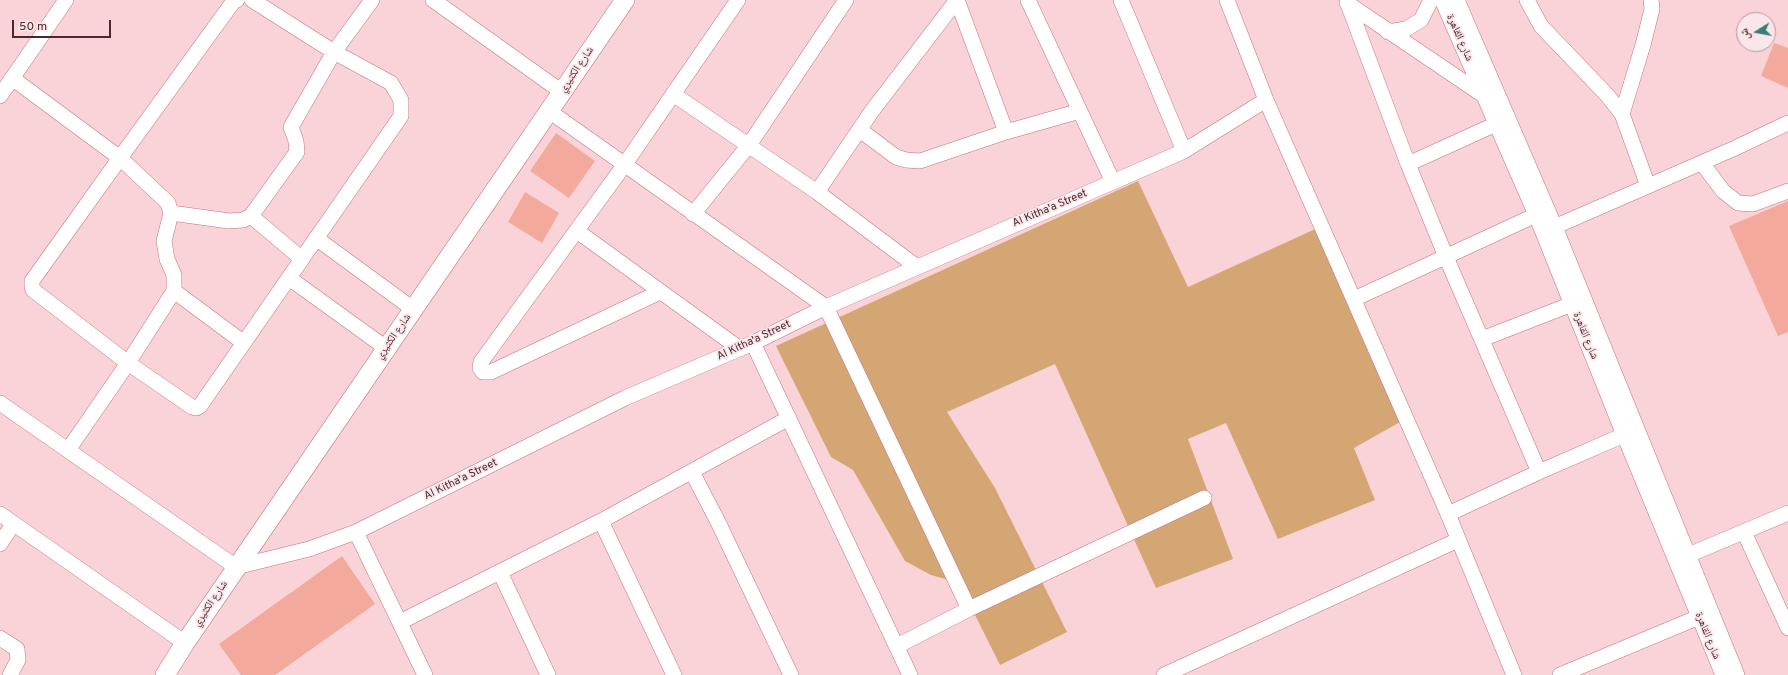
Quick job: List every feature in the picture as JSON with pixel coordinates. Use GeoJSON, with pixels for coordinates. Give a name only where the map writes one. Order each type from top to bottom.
{"type":"FeatureCollection","features":[{"type":"Feature","properties":{"kind":"main road","name":"شارع الكثيري"},"geometry":{"type":"LineString","coordinates":[[165,675],[236,567],[625,0]]}},
{"type":"Feature","properties":{"kind":"street"},"geometry":{"type":"LineString","coordinates":[[0,96],[66,0]]}},
{"type":"Feature","properties":{"kind":"street"},"geometry":{"type":"LineString","coordinates":[[237,0],[233,2],[32,281],[33,290],[128,363],[192,407],[196,408],[200,406],[401,116],[401,100],[392,83],[334,52],[252,0]]}},
{"type":"Feature","properties":{"kind":"street"},"geometry":{"type":"LineString","coordinates":[[171,213],[229,220],[243,220],[252,216],[297,152],[296,141],[290,126],[334,52],[372,0]]}},
{"type":"Feature","properties":{"kind":"street"},"geometry":{"type":"LineString","coordinates":[[433,0],[562,92]]}},
{"type":"Feature","properties":{"kind":"street"},"geometry":{"type":"LineString","coordinates":[[660,292],[490,372],[483,372],[480,368],[481,362],[625,164],[738,0]]}},
{"type":"Feature","properties":{"kind":"street"},"geometry":{"type":"LineString","coordinates":[[693,214],[749,145],[846,0]]}},
{"type":"Feature","properties":{"kind":"street"},"geometry":{"type":"LineString","coordinates":[[817,192],[872,111],[957,0]]}},
{"type":"Feature","properties":{"kind":"street"},"geometry":{"type":"LineString","coordinates":[[957,0],[1006,132]]}},
{"type":"Feature","properties":{"kind":"street"},"geometry":{"type":"LineString","coordinates":[[1028,0],[1113,182]]}},
{"type":"Feature","properties":{"kind":"street"},"geometry":{"type":"LineString","coordinates":[[1121,0],[1184,151]]}},
{"type":"Feature","properties":{"kind":"street"},"geometry":{"type":"LineString","coordinates":[[1227,0],[1266,100],[1448,514],[1514,675]]}},
{"type":"Feature","properties":{"kind":"street"},"geometry":{"type":"LineString","coordinates":[[1388,32],[1406,29],[1421,20],[1431,0]]}},
{"type":"Feature","properties":{"kind":"street","name":"شارع القاهرة"},"geometry":{"type":"LineString","coordinates":[[1442,0],[1484,96]]}},
{"type":"Feature","properties":{"kind":"street","name":"شارع القاهرة"},"geometry":{"type":"LineString","coordinates":[[1457,0],[1682,557],[1699,617],[1723,675]]}},
{"type":"Feature","properties":{"kind":"street"},"geometry":{"type":"LineString","coordinates":[[1527,0],[1541,26],[1607,95],[1622,114],[1648,186]]}},
{"type":"Feature","properties":{"kind":"street"},"geometry":{"type":"LineString","coordinates":[[1622,114],[1643,45],[1652,9],[1651,0]]}},
{"type":"Feature","properties":{"kind":"street"},"geometry":{"type":"LineString","coordinates":[[1346,2],[1484,96],[1503,116],[1408,164]]}},
{"type":"Feature","properties":{"kind":"street"},"geometry":{"type":"LineString","coordinates":[[1346,2],[1408,164],[1538,472]]}},
{"type":"Feature","properties":{"kind":"street"},"geometry":{"type":"LineString","coordinates":[[12,78],[120,158],[168,203],[171,213],[164,241],[167,259],[174,275],[174,291],[128,363],[68,450]]}},
{"type":"Feature","properties":{"kind":"street"},"geometry":{"type":"LineString","coordinates":[[673,94],[817,192],[917,267]]}},
{"type":"Feature","properties":{"kind":"street","name":"Al Kitha'a Street"},"geometry":{"type":"LineString","coordinates":[[236,567],[309,549],[356,532],[625,398],[746,346],[826,306],[1184,151],[1266,100]]}},
{"type":"Feature","properties":{"kind":"street"},"geometry":{"type":"LineString","coordinates":[[549,110],[693,214],[826,306],[969,609]]}},
{"type":"Feature","properties":{"kind":"street"},"geometry":{"type":"LineString","coordinates":[[860,130],[896,157],[906,160],[920,161],[1006,132],[1080,111]]}},
{"type":"Feature","properties":{"kind":"street","name":"شارع القاهرة"},"geometry":{"type":"LineString","coordinates":[[1503,116],[1536,215],[1549,229],[1572,304],[1624,435],[1736,675]]}},
{"type":"Feature","properties":{"kind":"street"},"geometry":{"type":"LineString","coordinates":[[1549,229],[1702,163],[1788,123]]}},
{"type":"Feature","properties":{"kind":"street"},"geometry":{"type":"LineString","coordinates":[[1702,163],[1723,191],[1738,203],[1753,204],[1788,191]]}},
{"type":"Feature","properties":{"kind":"street"},"geometry":{"type":"LineString","coordinates":[[1354,299],[1536,215]]}},
{"type":"Feature","properties":{"kind":"street"},"geometry":{"type":"LineString","coordinates":[[252,216],[302,258]]}},
{"type":"Feature","properties":{"kind":"street"},"geometry":{"type":"LineString","coordinates":[[577,231],[660,292],[746,346],[789,418],[910,675]]}},
{"type":"Feature","properties":{"kind":"street"},"geometry":{"type":"LineString","coordinates":[[316,238],[413,309]]}},
{"type":"Feature","properties":{"kind":"street"},"geometry":{"type":"LineString","coordinates":[[289,278],[386,348]]}},
{"type":"Feature","properties":{"kind":"street"},"geometry":{"type":"LineString","coordinates":[[174,291],[244,343]]}},
{"type":"Feature","properties":{"kind":"street"},"geometry":{"type":"LineString","coordinates":[[1482,339],[1572,304]]}},
{"type":"Feature","properties":{"kind":"street"},"geometry":{"type":"LineString","coordinates":[[0,403],[236,567]]}},
{"type":"Feature","properties":{"kind":"street"},"geometry":{"type":"LineString","coordinates":[[400,622],[601,521],[789,418]]}},
{"type":"Feature","properties":{"kind":"street"},"geometry":{"type":"LineString","coordinates":[[1448,514],[1538,472],[1624,435]]}},
{"type":"Feature","properties":{"kind":"street"},"geometry":{"type":"LineString","coordinates":[[692,472],[718,522],[791,675]]}},
{"type":"Feature","properties":{"kind":"street"},"geometry":{"type":"LineString","coordinates":[[897,646],[969,609],[1204,498]]}},
{"type":"Feature","properties":{"kind":"street"},"geometry":{"type":"LineString","coordinates":[[1682,557],[1788,513]]}},
{"type":"Feature","properties":{"kind":"street"},"geometry":{"type":"LineString","coordinates":[[0,514],[185,643]]}},
{"type":"Feature","properties":{"kind":"street"},"geometry":{"type":"LineString","coordinates":[[601,521],[674,675]]}},
{"type":"Feature","properties":{"kind":"street"},"geometry":{"type":"LineString","coordinates":[[0,544],[13,524]]}},
{"type":"Feature","properties":{"kind":"street"},"geometry":{"type":"LineString","coordinates":[[356,532],[425,675]]}},
{"type":"Feature","properties":{"kind":"street"},"geometry":{"type":"LineString","coordinates":[[1744,532],[1788,628]]}},
{"type":"Feature","properties":{"kind":"street"},"geometry":{"type":"LineString","coordinates":[[1164,675],[1458,540]]}},
{"type":"Feature","properties":{"kind":"street"},"geometry":{"type":"LineString","coordinates":[[500,572],[548,675]]}},
{"type":"Feature","properties":{"kind":"street"},"geometry":{"type":"LineString","coordinates":[[1560,675],[1699,617]]}},
{"type":"Feature","properties":{"kind":"street"},"geometry":{"type":"LineString","coordinates":[[0,638],[17,649],[18,660],[10,675]]}},
{"type":"Feature","properties":{"kind":"shaded area"},"geometry":{"type":"Polygon","coordinates":[[[1138,181],[1188,287],[1322,226],[1409,417],[1354,448],[1375,500],[1278,539],[1226,423],[1188,439],[1233,559],[1156,588],[1055,364],[947,412],[995,488],[1067,632],[1000,665],[959,583],[931,575],[905,561],[853,470],[831,457],[776,346],[1138,181]]]}},
{"type":"Feature","properties":{"kind":"building"},"geometry":{"type":"Polygon","coordinates":[[[1776,44],[1788,48],[1788,88],[1761,76],[1770,52],[1776,52],[1776,44]]]}},
{"type":"Feature","properties":{"kind":"building"},"geometry":{"type":"Polygon","coordinates":[[[556,133],[595,161],[569,198],[530,171],[556,133]]]}},
{"type":"Feature","properties":{"kind":"building"},"geometry":{"type":"Polygon","coordinates":[[[525,192],[559,213],[542,243],[508,222],[525,192]]]}},
{"type":"Feature","properties":{"kind":"building"},"geometry":{"type":"Polygon","coordinates":[[[1788,201],[1788,332],[1778,336],[1729,226],[1788,201]]]}},
{"type":"Feature","properties":{"kind":"building"},"geometry":{"type":"Polygon","coordinates":[[[342,556],[375,604],[275,675],[241,675],[219,644],[342,556]]]}}]}
